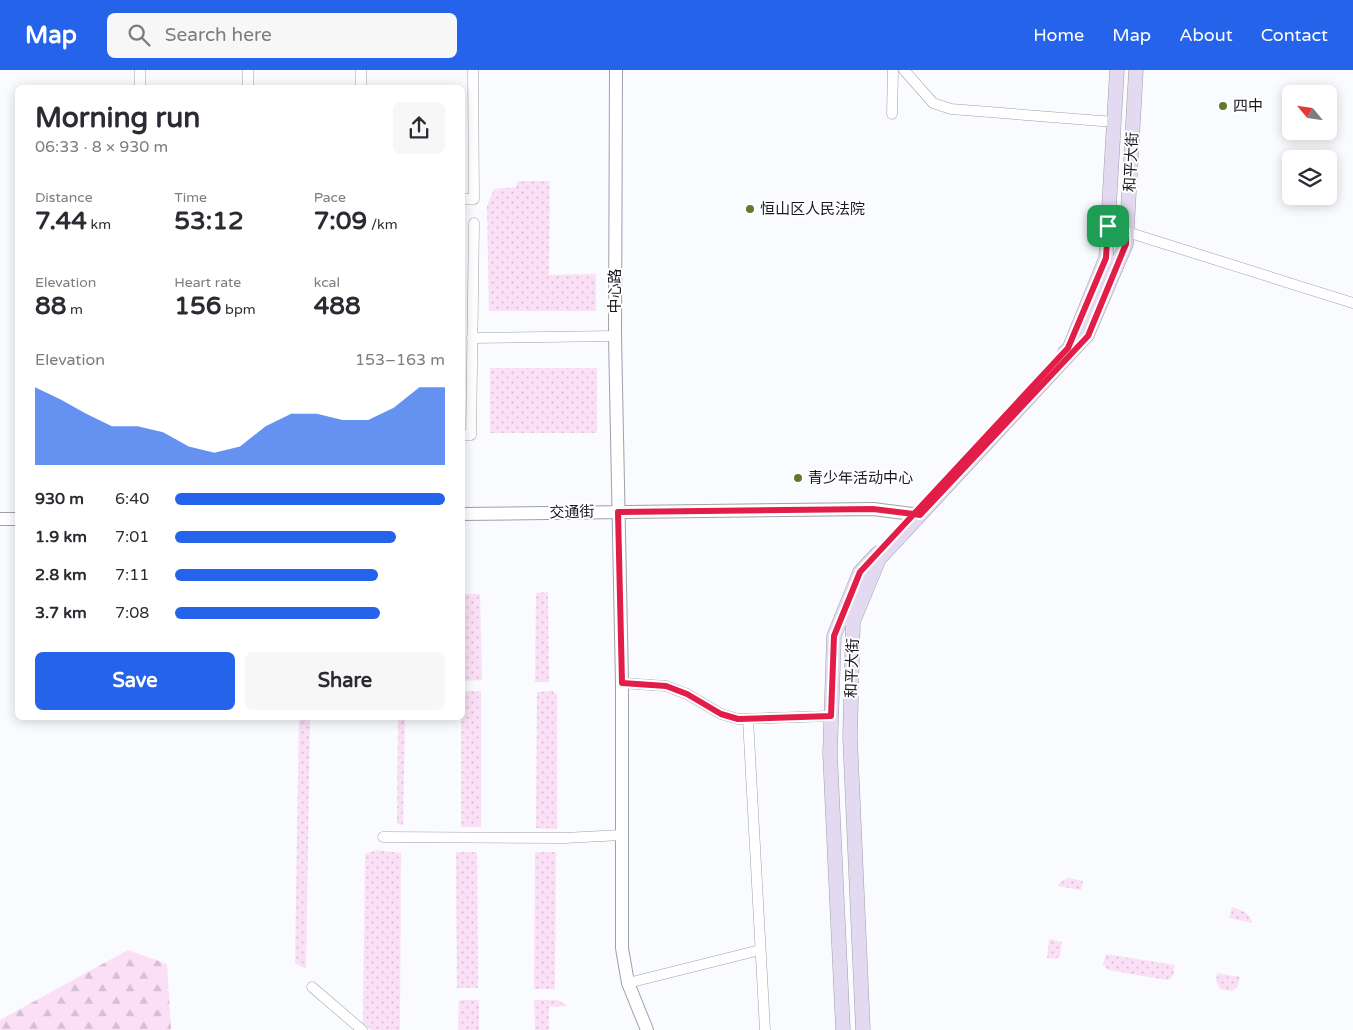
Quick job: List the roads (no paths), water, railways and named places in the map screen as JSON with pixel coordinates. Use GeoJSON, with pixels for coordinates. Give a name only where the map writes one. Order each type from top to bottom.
{"type":"FeatureCollection","features":[{"type":"Feature","properties":{"kind":"main road","name":"和平大街"},"geometry":{"type":"LineString","coordinates":[[864,1030],[850,737],[853,622],[880,559],[917,515],[1068,348],[1106,258],[1117,70]]}},
{"type":"Feature","properties":{"kind":"main road","name":"和平大街"},"geometry":{"type":"LineString","coordinates":[[843,1030],[830,753],[834,636],[860,572],[1088,336],[1126,244],[1136,70]]}},
{"type":"Feature","properties":{"kind":"street"},"geometry":{"type":"LineString","coordinates":[[140,70],[140,85]]}},
{"type":"Feature","properties":{"kind":"street"},"geometry":{"type":"LineString","coordinates":[[248,70],[248,85]]}},
{"type":"Feature","properties":{"kind":"street"},"geometry":{"type":"LineString","coordinates":[[361,70],[361,85]]}},
{"type":"Feature","properties":{"kind":"street"},"geometry":{"type":"LineString","coordinates":[[465,199],[474,199],[473,70]]}},
{"type":"Feature","properties":{"kind":"street","name":"中心路"},"geometry":{"type":"LineString","coordinates":[[616,70],[615,336],[622,683],[622,948],[628,983],[647,1030]]}},
{"type":"Feature","properties":{"kind":"street"},"geometry":{"type":"LineString","coordinates":[[892,114],[893,70]]}},
{"type":"Feature","properties":{"kind":"street"},"geometry":{"type":"LineString","coordinates":[[904,70],[933,103],[951,109],[1114,122]]}},
{"type":"Feature","properties":{"kind":"street"},"geometry":{"type":"LineString","coordinates":[[465,435],[471,435],[474,223]]}},
{"type":"Feature","properties":{"kind":"street"},"geometry":{"type":"LineString","coordinates":[[1108,226],[1353,303]]}},
{"type":"Feature","properties":{"kind":"street"},"geometry":{"type":"LineString","coordinates":[[472,338],[615,336]]}},
{"type":"Feature","properties":{"kind":"street","name":"交通街"},"geometry":{"type":"LineString","coordinates":[[465,514],[873,509],[917,515]]}},
{"type":"Feature","properties":{"kind":"street"},"geometry":{"type":"LineString","coordinates":[[0,519],[15,519]]}},
{"type":"Feature","properties":{"kind":"street"},"geometry":{"type":"LineString","coordinates":[[622,683],[666,686],[687,694],[721,714],[738,719],[831,716]]}},
{"type":"Feature","properties":{"kind":"street"},"geometry":{"type":"LineString","coordinates":[[748,719],[765,1030]]}},
{"type":"Feature","properties":{"kind":"street"},"geometry":{"type":"LineString","coordinates":[[383,837],[564,838],[622,834]]}},
{"type":"Feature","properties":{"kind":"street"},"geometry":{"type":"LineString","coordinates":[[628,983],[760,950]]}},
{"type":"Feature","properties":{"kind":"street"},"geometry":{"type":"LineString","coordinates":[[312,987],[362,1030]]}},
{"type":"Feature","properties":{"kind":"place","name":"四中"},"geometry":{"type":"Point","coordinates":[1223,106]}},
{"type":"Feature","properties":{"kind":"place","name":"恒山区人民法院"},"geometry":{"type":"Point","coordinates":[750,209]}},
{"type":"Feature","properties":{"kind":"place","name":"青少年活动中心"},"geometry":{"type":"Point","coordinates":[798,478]}}]}
